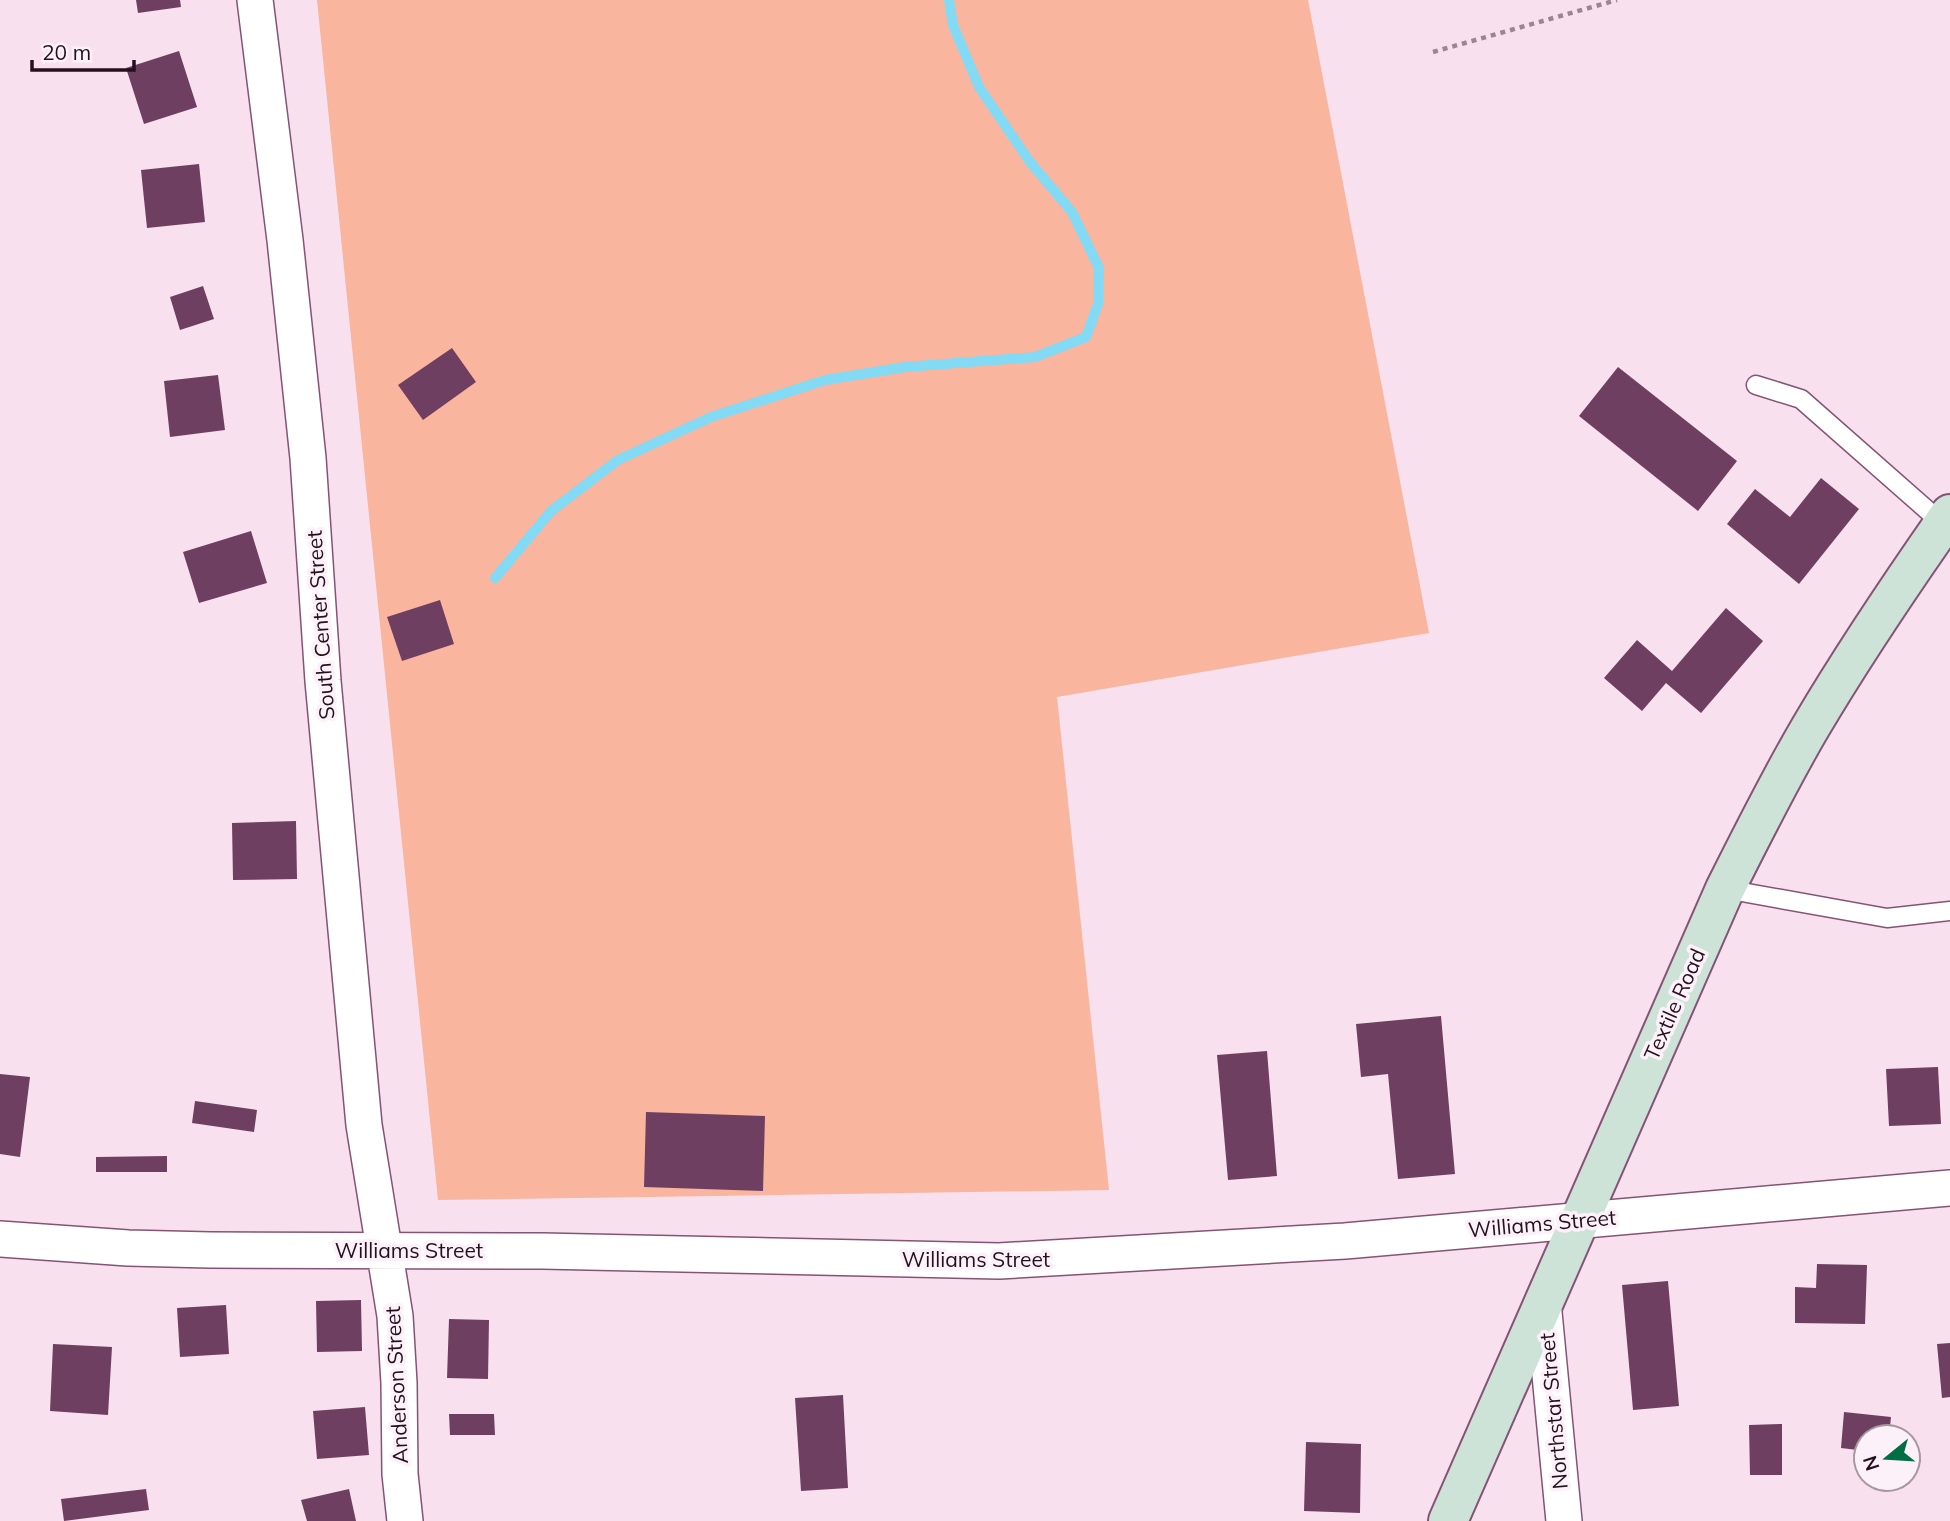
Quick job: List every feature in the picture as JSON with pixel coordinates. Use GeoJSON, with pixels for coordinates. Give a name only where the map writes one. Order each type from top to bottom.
{"type":"FeatureCollection","features":[{"type":"Feature","properties":{"kind":"street","name":"South Center Street"},"geometry":{"type":"LineString","coordinates":[[255,0],[308,458],[323,681],[364,1125],[385,1250]]}},
{"type":"Feature","properties":{"kind":"street","name":"Textile Road"},"geometry":{"type":"LineString","coordinates":[[1448,1521],[1725,889],[1810,728],[1894,594],[1946,519]]}},
{"type":"Feature","properties":{"kind":"street","name":"Williams Street"},"geometry":{"type":"LineString","coordinates":[[0,1239],[146,1248],[542,1251],[999,1261],[1345,1241],[1950,1188]]}},
{"type":"Feature","properties":{"kind":"street","name":"Anderson Street"},"geometry":{"type":"LineString","coordinates":[[385,1250],[395,1316],[400,1474],[405,1521]]}},
{"type":"Feature","properties":{"kind":"street","name":"Northstar Street"},"geometry":{"type":"LineString","coordinates":[[1543,1302],[1564,1521]]}},
{"type":"Feature","properties":{"kind":"lane"},"geometry":{"type":"LineString","coordinates":[[1756,385],[1801,399],[1946,519]]}},
{"type":"Feature","properties":{"kind":"lane"},"geometry":{"type":"LineString","coordinates":[[1725,889],[1888,918],[1950,911]]}},
{"type":"Feature","properties":{"kind":"path"},"geometry":{"type":"LineString","coordinates":[[1433,52],[1617,0]]}},
{"type":"Feature","properties":{"kind":"shaded area"},"geometry":{"type":"Polygon","coordinates":[[[317,0],[1308,0],[1429,633],[1057,697],[1109,1190],[438,1200],[317,0]]]}},
{"type":"Feature","properties":{"kind":"building"},"geometry":{"type":"Polygon","coordinates":[[[136,0],[180,0],[181,7],[138,13],[136,0]]]}},
{"type":"Feature","properties":{"kind":"building"},"geometry":{"type":"Polygon","coordinates":[[[179,51],[197,107],[144,124],[126,68],[179,51]]]}},
{"type":"Feature","properties":{"kind":"building"},"geometry":{"type":"Polygon","coordinates":[[[199,164],[205,222],[147,228],[141,170],[199,164]]]}},
{"type":"Feature","properties":{"kind":"building"},"geometry":{"type":"Polygon","coordinates":[[[203,286],[214,319],[180,330],[170,297],[203,286]]]}},
{"type":"Feature","properties":{"kind":"building"},"geometry":{"type":"Polygon","coordinates":[[[452,348],[476,382],[423,420],[398,385],[452,348]]]}},
{"type":"Feature","properties":{"kind":"building"},"geometry":{"type":"Polygon","coordinates":[[[1618,367],[1737,461],[1698,511],[1579,416],[1618,367]]]}},
{"type":"Feature","properties":{"kind":"building"},"geometry":{"type":"Polygon","coordinates":[[[218,375],[225,430],[170,437],[164,381],[218,375]]]}},
{"type":"Feature","properties":{"kind":"building"},"geometry":{"type":"Polygon","coordinates":[[[1821,478],[1859,509],[1799,584],[1727,524],[1755,489],[1790,517],[1821,478]]]}},
{"type":"Feature","properties":{"kind":"building"},"geometry":{"type":"Polygon","coordinates":[[[251,531],[267,583],[199,603],[183,552],[251,531]]]}},
{"type":"Feature","properties":{"kind":"building"},"geometry":{"type":"Polygon","coordinates":[[[440,600],[454,644],[402,661],[387,617],[440,600]]]}},
{"type":"Feature","properties":{"kind":"building"},"geometry":{"type":"Polygon","coordinates":[[[1726,608],[1763,641],[1701,713],[1666,683],[1642,711],[1604,678],[1637,640],[1672,671],[1726,608]]]}},
{"type":"Feature","properties":{"kind":"building"},"geometry":{"type":"Polygon","coordinates":[[[296,821],[297,879],[233,880],[232,823],[296,821]]]}},
{"type":"Feature","properties":{"kind":"building"},"geometry":{"type":"Polygon","coordinates":[[[1441,1016],[1455,1174],[1398,1179],[1388,1074],[1361,1077],[1356,1024],[1441,1016]]]}},
{"type":"Feature","properties":{"kind":"building"},"geometry":{"type":"Polygon","coordinates":[[[1267,1051],[1277,1176],[1228,1180],[1217,1055],[1267,1051]]]}},
{"type":"Feature","properties":{"kind":"building"},"geometry":{"type":"Polygon","coordinates":[[[1938,1067],[1941,1124],[1889,1126],[1886,1069],[1938,1067]]]}},
{"type":"Feature","properties":{"kind":"building"},"geometry":{"type":"Polygon","coordinates":[[[0,1074],[30,1077],[20,1157],[0,1154],[0,1074]]]}},
{"type":"Feature","properties":{"kind":"building"},"geometry":{"type":"Polygon","coordinates":[[[195,1101],[257,1110],[254,1132],[192,1123],[195,1101]]]}},
{"type":"Feature","properties":{"kind":"building"},"geometry":{"type":"Polygon","coordinates":[[[646,1112],[765,1116],[763,1191],[644,1187],[646,1112]]]}},
{"type":"Feature","properties":{"kind":"building"},"geometry":{"type":"Polygon","coordinates":[[[167,1156],[167,1172],[96,1172],[96,1157],[167,1156]]]}},
{"type":"Feature","properties":{"kind":"building"},"geometry":{"type":"Polygon","coordinates":[[[1817,1264],[1867,1265],[1865,1324],[1795,1323],[1795,1287],[1816,1288],[1817,1264]]]}},
{"type":"Feature","properties":{"kind":"building"},"geometry":{"type":"Polygon","coordinates":[[[1668,1281],[1679,1406],[1633,1410],[1622,1285],[1668,1281]]]}},
{"type":"Feature","properties":{"kind":"building"},"geometry":{"type":"Polygon","coordinates":[[[361,1300],[362,1351],[317,1352],[316,1301],[361,1300]]]}},
{"type":"Feature","properties":{"kind":"building"},"geometry":{"type":"Polygon","coordinates":[[[226,1305],[229,1354],[180,1357],[177,1308],[226,1305]]]}},
{"type":"Feature","properties":{"kind":"building"},"geometry":{"type":"Polygon","coordinates":[[[449,1319],[489,1320],[488,1379],[447,1378],[449,1319]]]}},
{"type":"Feature","properties":{"kind":"building"},"geometry":{"type":"Polygon","coordinates":[[[1950,1343],[1950,1397],[1942,1398],[1937,1344],[1950,1343]]]}},
{"type":"Feature","properties":{"kind":"building"},"geometry":{"type":"Polygon","coordinates":[[[53,1344],[112,1347],[108,1415],[50,1411],[53,1344]]]}},
{"type":"Feature","properties":{"kind":"building"},"geometry":{"type":"Polygon","coordinates":[[[843,1395],[848,1488],[801,1491],[795,1398],[843,1395]]]}},
{"type":"Feature","properties":{"kind":"building"},"geometry":{"type":"Polygon","coordinates":[[[365,1407],[369,1455],[317,1459],[313,1411],[365,1407]]]}},
{"type":"Feature","properties":{"kind":"building"},"geometry":{"type":"Polygon","coordinates":[[[1844,1412],[1891,1417],[1890,1423],[1852,1423],[1852,1449],[1841,1448],[1844,1412]]]}},
{"type":"Feature","properties":{"kind":"building"},"geometry":{"type":"Polygon","coordinates":[[[449,1414],[494,1414],[495,1435],[450,1435],[449,1414]]]}},
{"type":"Feature","properties":{"kind":"building"},"geometry":{"type":"Polygon","coordinates":[[[1782,1424],[1782,1475],[1750,1475],[1749,1425],[1782,1424]]]}},
{"type":"Feature","properties":{"kind":"building"},"geometry":{"type":"Polygon","coordinates":[[[1306,1442],[1361,1444],[1360,1513],[1304,1511],[1306,1442]]]}},
{"type":"Feature","properties":{"kind":"building"},"geometry":{"type":"Polygon","coordinates":[[[146,1489],[149,1510],[64,1521],[61,1499],[146,1489]]]}},
{"type":"Feature","properties":{"kind":"building"},"geometry":{"type":"Polygon","coordinates":[[[349,1489],[356,1521],[307,1521],[301,1500],[349,1489]]]}},
{"type":"Feature","properties":{"kind":"waterway"},"geometry":{"type":"LineString","coordinates":[[495,578],[551,511],[618,460],[711,417],[825,380],[905,367],[1035,357],[1086,337],[1098,304],[1099,268],[1072,212],[1030,162],[979,87],[953,25],[949,0]]}}]}
